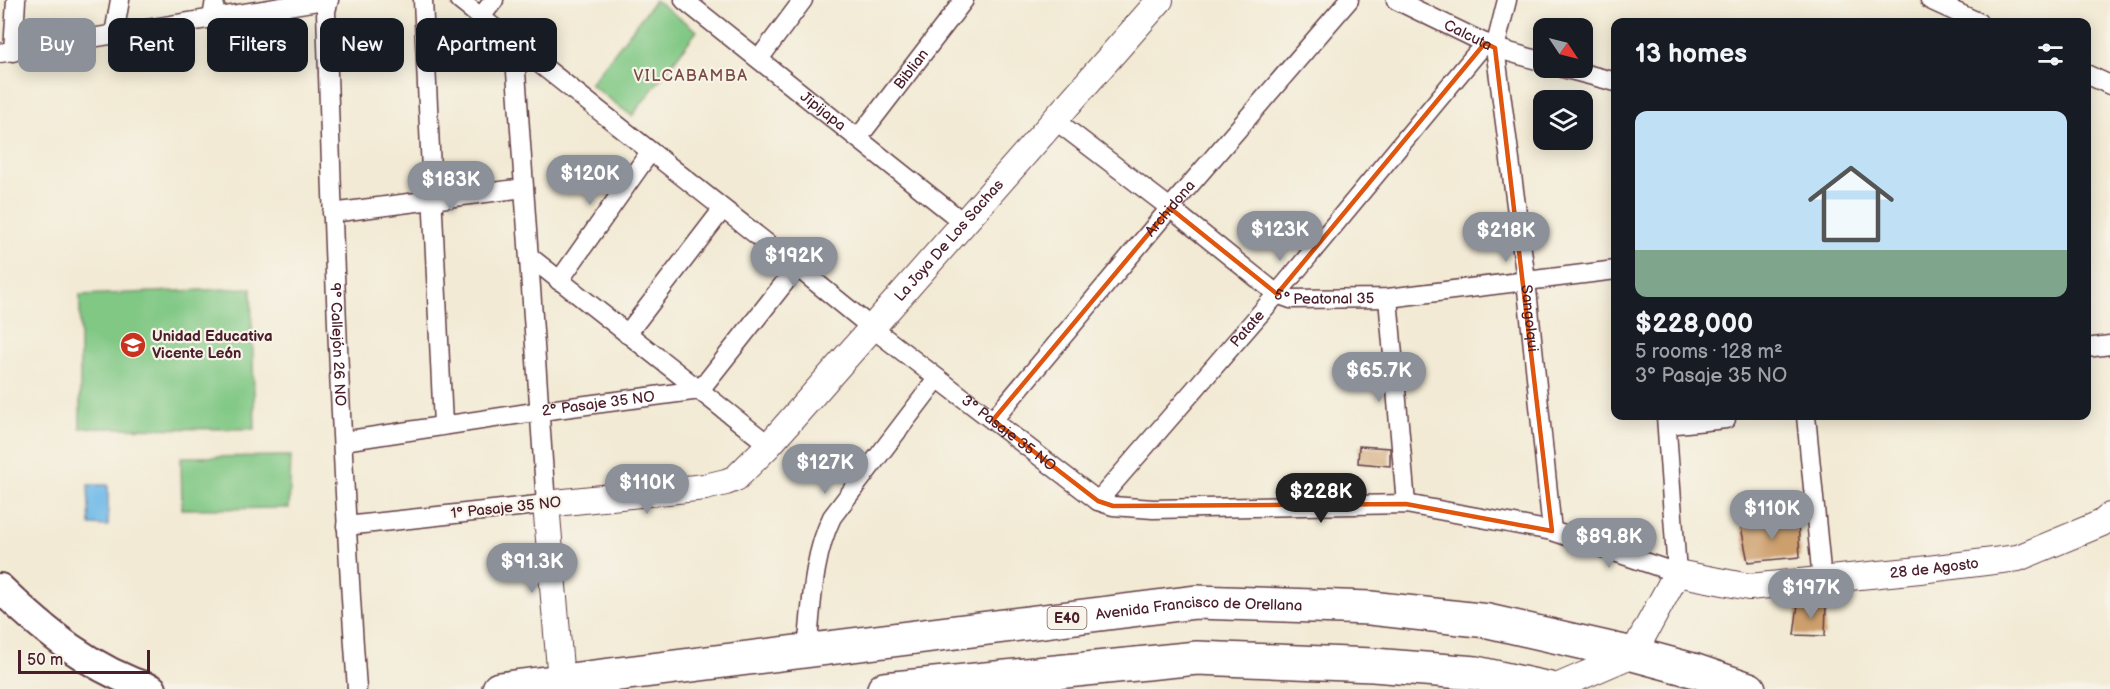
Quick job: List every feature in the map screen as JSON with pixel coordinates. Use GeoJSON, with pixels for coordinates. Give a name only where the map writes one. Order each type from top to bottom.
{"type":"FeatureCollection","features":[{"type":"Feature","properties":{"kind":"highway","name":"Avenida Francisco de Orellana"},"geometry":{"type":"LineString","coordinates":[[499,689],[1196,602],[1370,608],[1488,621],[1633,654],[1696,671],[1749,689]]}},
{"type":"Feature","properties":{"kind":"highway"},"geometry":{"type":"LineString","coordinates":[[884,689],[1197,658],[1373,665],[1476,673],[1551,689]]}},
{"type":"Feature","properties":{"kind":"main road"},"geometry":{"type":"LineString","coordinates":[[0,588],[43,628],[82,657],[129,682],[153,689]]}},
{"type":"Feature","properties":{"kind":"street"},"geometry":{"type":"LineString","coordinates":[[16,0],[7,53],[108,35]]}},
{"type":"Feature","properties":{"kind":"street"},"geometry":{"type":"LineString","coordinates":[[117,18],[120,0]]}},
{"type":"Feature","properties":{"kind":"street"},"geometry":{"type":"LineString","coordinates":[[177,18],[213,9],[326,0]]}},
{"type":"Feature","properties":{"kind":"street","name":"9° Callejón 26 NO"},"geometry":{"type":"LineString","coordinates":[[326,0],[332,213],[346,526],[357,689]]}},
{"type":"Feature","properties":{"kind":"street"},"geometry":{"type":"LineString","coordinates":[[423,0],[443,425]]}},
{"type":"Feature","properties":{"kind":"street","name":"3° Pasaje 35 NO"},"geometry":{"type":"LineString","coordinates":[[459,0],[481,17]]}},
{"type":"Feature","properties":{"kind":"street"},"geometry":{"type":"LineString","coordinates":[[481,17],[494,0]]}},
{"type":"Feature","properties":{"kind":"street","name":"Jipijapa"},"geometry":{"type":"LineString","coordinates":[[684,0],[964,223]]}},
{"type":"Feature","properties":{"kind":"street"},"geometry":{"type":"LineString","coordinates":[[759,60],[803,0]]}},
{"type":"Feature","properties":{"kind":"street","name":"Biblian"},"geometry":{"type":"LineString","coordinates":[[858,138],[964,0]]}},
{"type":"Feature","properties":{"kind":"street","name":"La Joya De Los Sachas"},"geometry":{"type":"LineString","coordinates":[[736,478],[769,446],[1160,0]]}},
{"type":"Feature","properties":{"kind":"street","name":"Archidona"},"geometry":{"type":"LineString","coordinates":[[993,420],[1170,208],[1349,0]]}},
{"type":"Feature","properties":{"kind":"street","name":"Calcuta"},"geometry":{"type":"LineString","coordinates":[[1396,0],[1490,46],[1533,59]]}},
{"type":"Feature","properties":{"kind":"street","name":"Sangolqui"},"geometry":{"type":"LineString","coordinates":[[1508,0],[1490,46],[1526,280],[1552,531]]}},
{"type":"Feature","properties":{"kind":"street"},"geometry":{"type":"LineString","coordinates":[[1930,0],[1969,18]]}},
{"type":"Feature","properties":{"kind":"street","name":"Patate"},"geometry":{"type":"LineString","coordinates":[[1098,501],[1490,46]]}},
{"type":"Feature","properties":{"kind":"street"},"geometry":{"type":"LineString","coordinates":[[516,72],[546,504],[561,680]]}},
{"type":"Feature","properties":{"kind":"street","name":"3° Pasaje 35 NO"},"geometry":{"type":"LineString","coordinates":[[549,72],[937,379],[1098,501],[1113,506],[1153,509],[1406,504],[1552,531],[1677,573]]}},
{"type":"Feature","properties":{"kind":"street"},"geometry":{"type":"LineString","coordinates":[[1593,76],[1611,81]]}},
{"type":"Feature","properties":{"kind":"street"},"geometry":{"type":"LineString","coordinates":[[2091,76],[2110,85]]}},
{"type":"Feature","properties":{"kind":"street","name":"5° Peatonal 35"},"geometry":{"type":"LineString","coordinates":[[1054,120],[1170,208],[1277,294],[1291,299],[1388,298],[1611,271]]}},
{"type":"Feature","properties":{"kind":"street"},"geometry":{"type":"LineString","coordinates":[[559,281],[650,152]]}},
{"type":"Feature","properties":{"kind":"street"},"geometry":{"type":"LineString","coordinates":[[332,213],[525,188]]}},
{"type":"Feature","properties":{"kind":"street"},"geometry":{"type":"LineString","coordinates":[[627,334],[722,210]]}},
{"type":"Feature","properties":{"kind":"street"},"geometry":{"type":"LineString","coordinates":[[530,257],[769,446]]}},
{"type":"Feature","properties":{"kind":"street"},"geometry":{"type":"LineString","coordinates":[[700,390],[796,267]]}},
{"type":"Feature","properties":{"kind":"street"},"geometry":{"type":"LineString","coordinates":[[1388,298],[1406,504]]}},
{"type":"Feature","properties":{"kind":"street"},"geometry":{"type":"LineString","coordinates":[[2091,347],[2110,345]]}},
{"type":"Feature","properties":{"kind":"street"},"geometry":{"type":"LineString","coordinates":[[807,651],[818,555],[823,535],[832,517],[937,379]]}},
{"type":"Feature","properties":{"kind":"street","name":"2° Pasaje 35 NO"},"geometry":{"type":"LineString","coordinates":[[343,441],[700,390]]}},
{"type":"Feature","properties":{"kind":"street"},"geometry":{"type":"LineString","coordinates":[[1551,689],[1633,654],[1677,573],[1667,420]]}},
{"type":"Feature","properties":{"kind":"street"},"geometry":{"type":"LineString","coordinates":[[1806,420],[1822,580]]}},
{"type":"Feature","properties":{"kind":"street","name":"1° Pasaje 35 NO"},"geometry":{"type":"LineString","coordinates":[[346,526],[705,487],[736,478]]}},
{"type":"Feature","properties":{"kind":"street","name":"28 de Agosto"},"geometry":{"type":"LineString","coordinates":[[1677,573],[1749,586],[2018,558],[2102,523],[2110,516]]}},
{"type":"Feature","properties":{"kind":"highlighted area"},"geometry":{"type":"Polygon","coordinates":[[[1485,43],[1495,48],[1552,531],[1406,504],[1113,506],[1098,501],[993,420],[1170,208],[1277,294],[1485,43]]]}},
{"type":"Feature","properties":{"kind":"green space"},"geometry":{"type":"Polygon","coordinates":[[[655,0],[697,31],[632,116],[590,84],[655,0]]]}},
{"type":"Feature","properties":{"kind":"green space"},"geometry":{"type":"Polygon","coordinates":[[[251,288],[255,429],[80,428],[80,295],[251,288]]]}},
{"type":"Feature","properties":{"kind":"green space"},"geometry":{"type":"Polygon","coordinates":[[[291,456],[289,508],[182,509],[181,457],[291,456]]]}},
{"type":"Feature","properties":{"kind":"water"},"geometry":{"type":"Polygon","coordinates":[[[88,485],[108,485],[108,526],[90,525],[88,485]]]}},
{"type":"Feature","properties":{"kind":"building"},"geometry":{"type":"Polygon","coordinates":[[[1359,446],[1390,448],[1390,466],[1358,463],[1359,446]]]}},
{"type":"Feature","properties":{"kind":"building"},"geometry":{"type":"Polygon","coordinates":[[[1798,521],[1800,557],[1748,562],[1741,527],[1798,521]]]}},
{"type":"Feature","properties":{"kind":"building"},"geometry":{"type":"Polygon","coordinates":[[[1798,604],[1826,606],[1825,636],[1794,635],[1798,604]]]}},
{"type":"Feature","properties":{"kind":"place","name":"Unidad Educativa Vicente León"},"geometry":{"type":"Point","coordinates":[133,345]}},
{"type":"Feature","properties":{"kind":"district","name":"VILCABAMBA"},"geometry":{"type":"Point","coordinates":[691,76]}}]}
